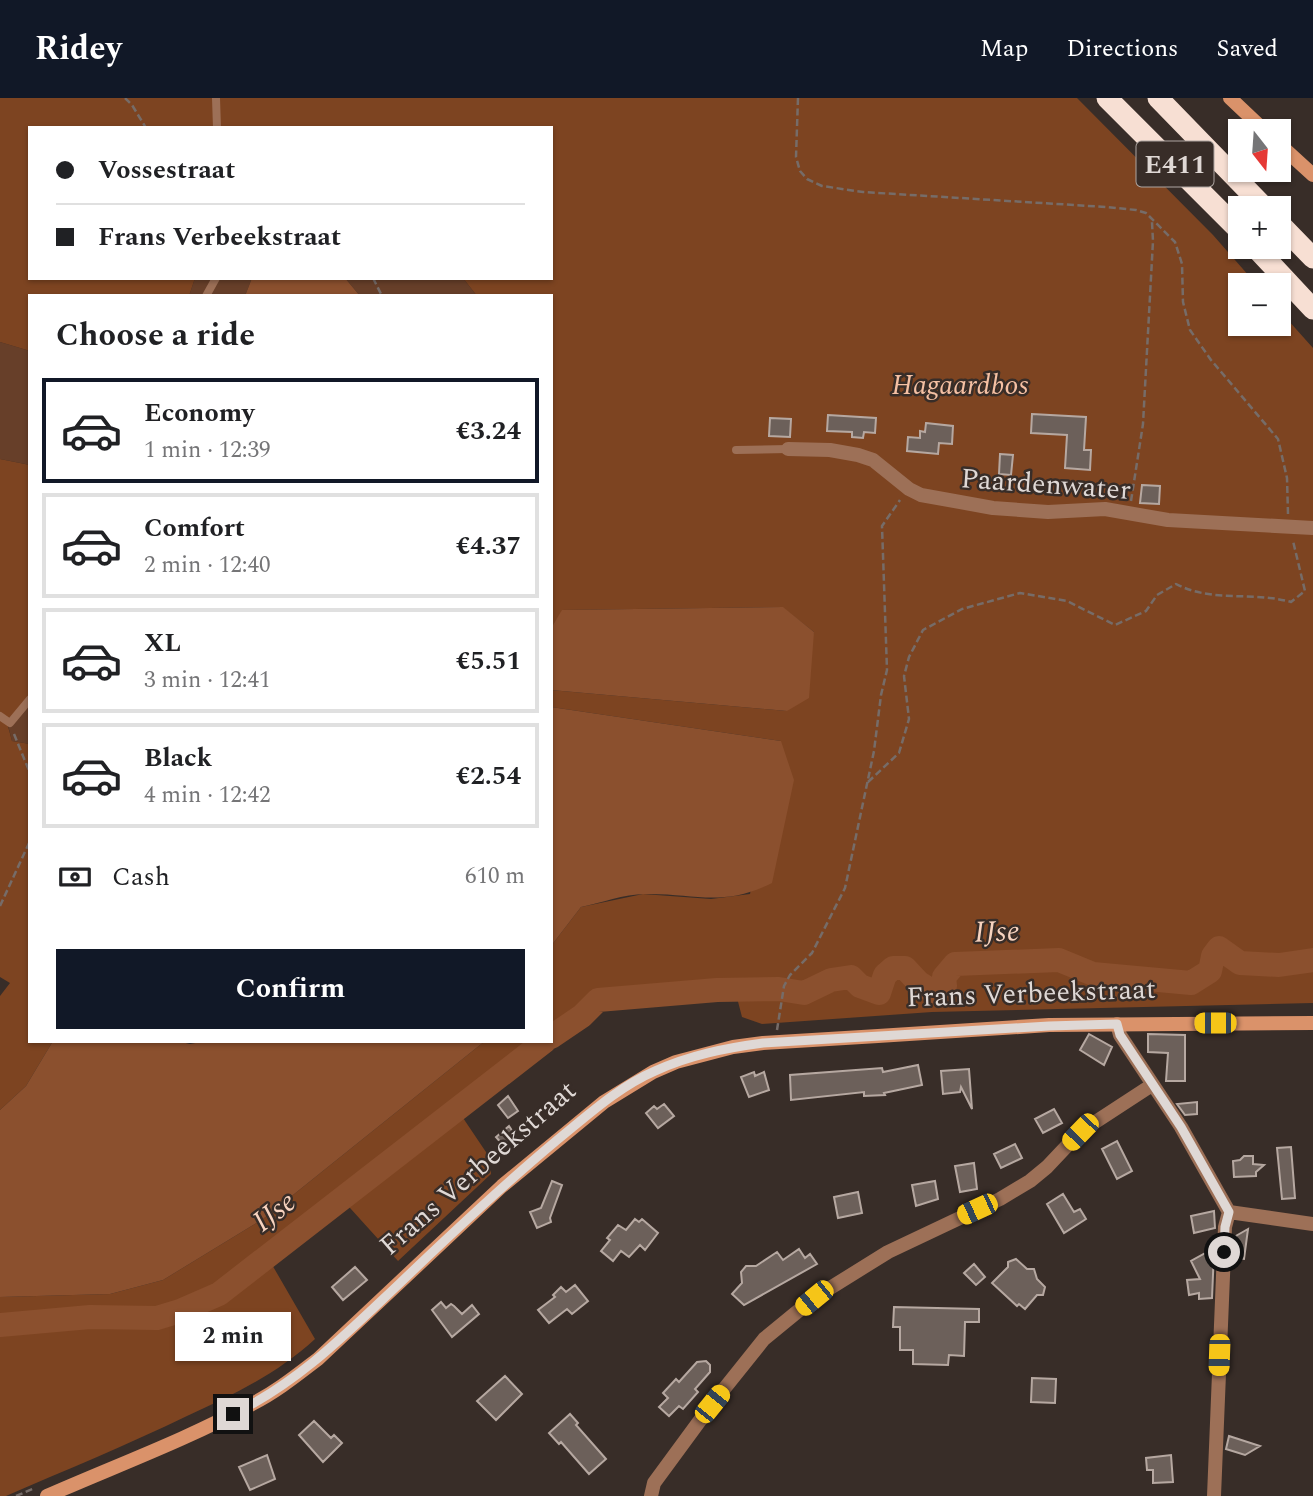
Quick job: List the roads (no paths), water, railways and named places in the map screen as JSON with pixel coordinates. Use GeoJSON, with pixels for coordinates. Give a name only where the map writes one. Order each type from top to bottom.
{"type":"FeatureCollection","features":[{"type":"Feature","properties":{"kind":"highway","name":"E411"},"geometry":{"type":"LineString","coordinates":[[1107,98],[1228,219]]}},
{"type":"Feature","properties":{"kind":"highway","name":"E411"},"geometry":{"type":"LineString","coordinates":[[1157,98],[1253,196]]}},
{"type":"Feature","properties":{"kind":"highway"},"geometry":{"type":"LineString","coordinates":[[1291,235],[1313,258]]}},
{"type":"Feature","properties":{"kind":"highway"},"geometry":{"type":"LineString","coordinates":[[1266,259],[1313,309]]}},
{"type":"Feature","properties":{"kind":"main road"},"geometry":{"type":"LineString","coordinates":[[1230,98],[1252,119]]}},
{"type":"Feature","properties":{"kind":"main road"},"geometry":{"type":"LineString","coordinates":[[1292,156],[1313,175]]}},
{"type":"Feature","properties":{"kind":"main road","name":"Frans Verbeekstraat"},"geometry":{"type":"LineString","coordinates":[[44,1491],[252,1405],[293,1378],[318,1359],[502,1186],[604,1102],[653,1072],[702,1054],[763,1043],[1049,1026],[1313,1023]]}},
{"type":"Feature","properties":{"kind":"street","name":"Paardenwater"},"geometry":{"type":"LineString","coordinates":[[788,449],[858,454],[883,467],[909,489],[921,495],[993,508],[1048,512],[1105,509],[1168,520],[1313,528]]}},
{"type":"Feature","properties":{"kind":"street"},"geometry":{"type":"LineString","coordinates":[[1117,1024],[1120,1035],[1181,1127],[1229,1212],[1225,1227],[1214,1496]]}},
{"type":"Feature","properties":{"kind":"street"},"geometry":{"type":"LineString","coordinates":[[651,1496],[654,1483],[764,1339],[814,1298],[888,1252],[1000,1199],[1030,1181],[1080,1132],[1152,1085]]}},
{"type":"Feature","properties":{"kind":"street"},"geometry":{"type":"LineString","coordinates":[[1229,1212],[1313,1224]]}},
{"type":"Feature","properties":{"kind":"lane"},"geometry":{"type":"LineString","coordinates":[[216,98],[217,126]]}},
{"type":"Feature","properties":{"kind":"lane"},"geometry":{"type":"LineString","coordinates":[[736,450],[788,449]]}},
{"type":"Feature","properties":{"kind":"lane"},"geometry":{"type":"LineString","coordinates":[[0,716],[10,723],[28,701]]}},
{"type":"Feature","properties":{"kind":"waterway","name":"IJse"},"geometry":{"type":"LineString","coordinates":[[553,1036],[582,1016],[598,1000],[717,990],[779,989],[804,993],[831,980],[851,977],[860,986],[879,993],[885,975],[893,968],[905,968],[918,982],[932,991],[945,986],[944,977],[955,964],[1059,960],[1093,974],[1191,983],[1210,971],[1213,956],[1219,948],[1240,963],[1279,965],[1313,960]]}},
{"type":"Feature","properties":{"kind":"waterway","name":"IJse"},"geometry":{"type":"LineString","coordinates":[[0,1325],[90,1317],[157,1318],[219,1294],[542,1043]]}},
{"type":"Feature","properties":{"kind":"park label","name":"Hagaardbos"},"geometry":{"type":"Point","coordinates":[960,384]}}]}
